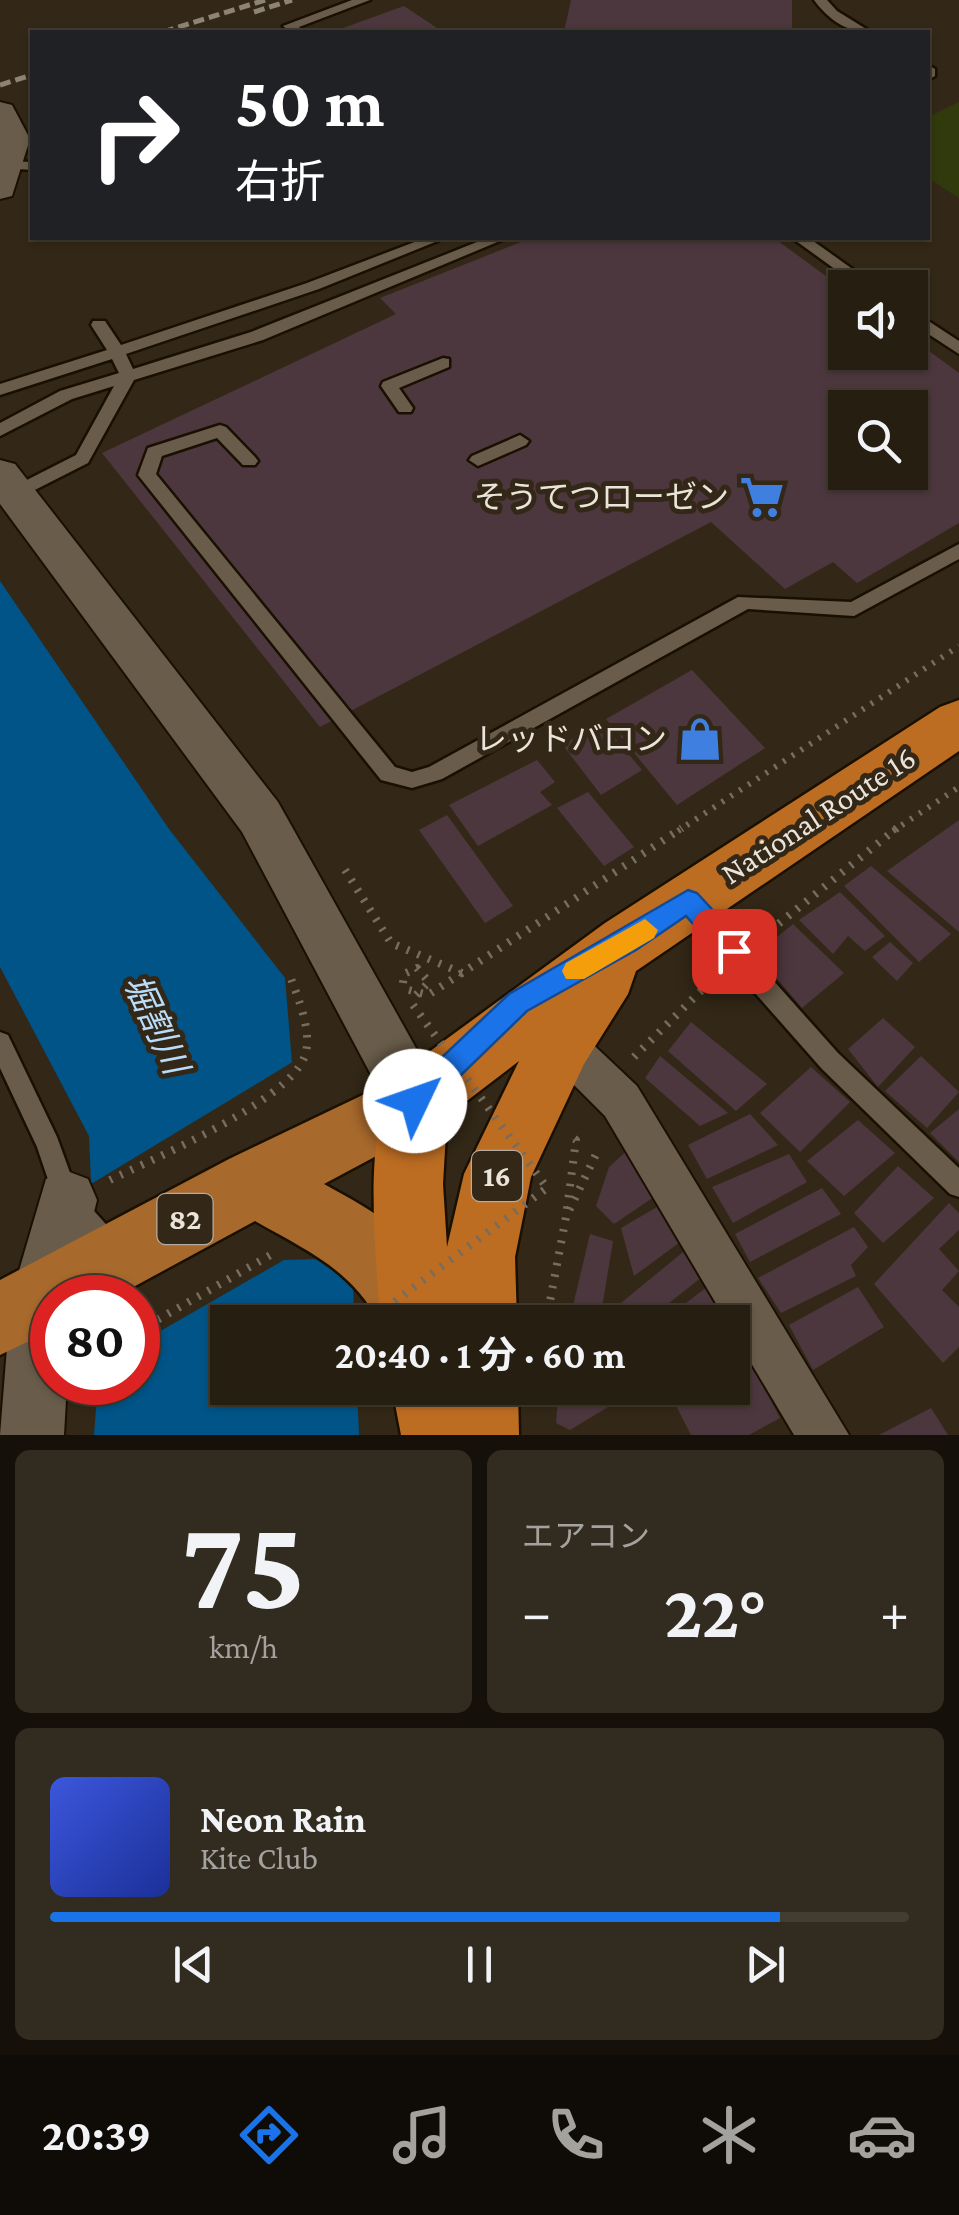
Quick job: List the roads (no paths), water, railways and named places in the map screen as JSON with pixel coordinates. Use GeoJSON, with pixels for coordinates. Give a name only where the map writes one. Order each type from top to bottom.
{"type":"FeatureCollection","features":[{"type":"Feature","properties":{"kind":"highway","name":"National Route 16"},"geometry":{"type":"LineString","coordinates":[[415,1101],[537,1020],[627,942],[952,736]]}},
{"type":"Feature","properties":{"kind":"highway","name":"National Route 16"},"geometry":{"type":"LineString","coordinates":[[415,1305],[480,1257],[537,1020]]}},
{"type":"Feature","properties":{"kind":"highway"},"geometry":{"type":"LineString","coordinates":[[411,1305],[409,1184],[415,1101]]}},
{"type":"Feature","properties":{"kind":"highway"},"geometry":{"type":"LineString","coordinates":[[433,1405],[439,1435]]}},
{"type":"Feature","properties":{"kind":"highway"},"geometry":{"type":"LineString","coordinates":[[481,1405],[481,1435]]}},
{"type":"Feature","properties":{"kind":"main road","name":"82"},"geometry":{"type":"LineString","coordinates":[[72,1251],[253,1183],[415,1101]]}},
{"type":"Feature","properties":{"kind":"main road","name":"82"},"geometry":{"type":"LineString","coordinates":[[253,1183],[364,1244],[409,1305]]}},
{"type":"Feature","properties":{"kind":"street"},"geometry":{"type":"LineString","coordinates":[[0,112],[14,138],[14,173]]}},
{"type":"Feature","properties":{"kind":"street"},"geometry":{"type":"LineString","coordinates":[[8,483],[260,817],[415,1101]]}},
{"type":"Feature","properties":{"kind":"street"},"geometry":{"type":"LineString","coordinates":[[537,1020],[621,1101],[823,1435]]}},
{"type":"Feature","properties":{"kind":"street"},"geometry":{"type":"LineString","coordinates":[[31,1435],[72,1251]]}},
{"type":"Feature","properties":{"kind":"lane"},"geometry":{"type":"LineString","coordinates":[[290,30],[364,0]]}},
{"type":"Feature","properties":{"kind":"lane"},"geometry":{"type":"LineString","coordinates":[[820,0],[832,14],[860,30]]}},
{"type":"Feature","properties":{"kind":"lane"},"geometry":{"type":"LineString","coordinates":[[0,390],[313,286],[432,240]]}},
{"type":"Feature","properties":{"kind":"lane"},"geometry":{"type":"LineString","coordinates":[[0,430],[66,394],[258,336],[494,240]]}},
{"type":"Feature","properties":{"kind":"lane"},"geometry":{"type":"LineString","coordinates":[[803,240],[846,270]]}},
{"type":"Feature","properties":{"kind":"lane"},"geometry":{"type":"LineString","coordinates":[[99,325],[128,375]]}},
{"type":"Feature","properties":{"kind":"lane"},"geometry":{"type":"LineString","coordinates":[[928,326],[959,348]]}},
{"type":"Feature","properties":{"kind":"lane"},"geometry":{"type":"LineString","coordinates":[[406,408],[390,386],[443,362]]}},
{"type":"Feature","properties":{"kind":"lane"},"geometry":{"type":"LineString","coordinates":[[8,483],[82,459],[128,375]]}},
{"type":"Feature","properties":{"kind":"lane"},"geometry":{"type":"LineString","coordinates":[[249,461],[220,431],[154,452],[147,475],[388,774],[412,780],[436,773],[745,602],[854,609],[959,551]]}},
{"type":"Feature","properties":{"kind":"lane"},"geometry":{"type":"LineString","coordinates":[[478,460],[520,440]]}},
{"type":"Feature","properties":{"kind":"lane"},"geometry":{"type":"LineString","coordinates":[[688,901],[830,1061],[959,1185]]}},
{"type":"Feature","properties":{"kind":"lane"},"geometry":{"type":"LineString","coordinates":[[0,1043],[48,1145],[72,1251]]}},
{"type":"Feature","properties":{"kind":"water","name":"堀割川"},"geometry":{"type":"Polygon","coordinates":[[[0,581],[169,829],[285,978],[292,1063],[353,1284],[354,1305],[210,1305],[210,1405],[358,1405],[359,1435],[94,1435],[96,1405],[160,1405],[160,1275],[123,1275],[93,1228],[89,1136],[0,967],[0,581]]]}},
{"type":"Feature","properties":{"kind":"railway"},"geometry":{"type":"LineString","coordinates":[[169,30],[265,0]]}},
{"type":"Feature","properties":{"kind":"railway"},"geometry":{"type":"LineString","coordinates":[[254,12],[292,0]]}},
{"type":"Feature","properties":{"kind":"railway"},"geometry":{"type":"LineString","coordinates":[[0,85],[30,76]]}},
{"type":"Feature","properties":{"kind":"place","name":"そうてつローゼン"},"geometry":{"type":"Point","coordinates":[762,497]}},
{"type":"Feature","properties":{"kind":"place","name":"レッドバロン"},"geometry":{"type":"Point","coordinates":[700,739]}}]}
